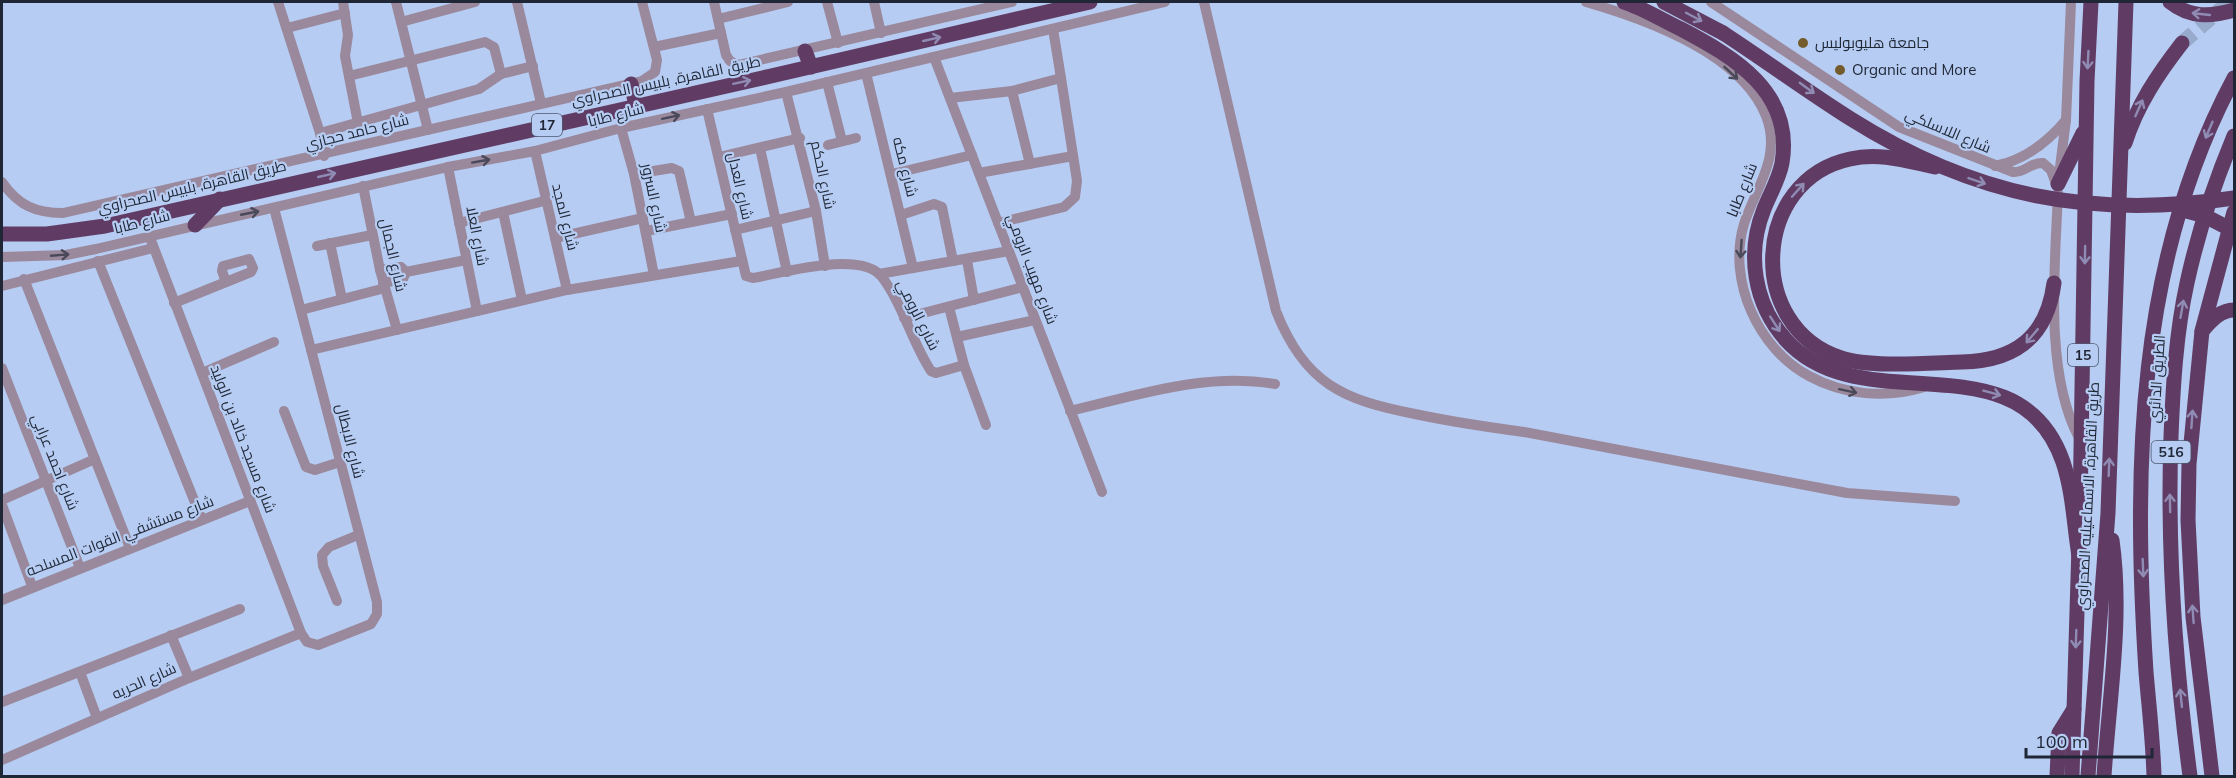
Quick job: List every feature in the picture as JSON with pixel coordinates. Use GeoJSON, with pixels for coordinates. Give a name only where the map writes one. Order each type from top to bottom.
{"type":"FeatureCollection","features":[{"type":"Feature","properties":{"kind":"highway"},"geometry":{"type":"LineString","coordinates":[[1664,2],[1723,33],[1852,120],[1944,169],[1981,183],[2059,201],[2100,206],[2164,207],[2235,198]]}},
{"type":"Feature","properties":{"kind":"highway","name":"طريق القاهرة, الاسماعيليه الصحراوي"},"geometry":{"type":"LineString","coordinates":[[2072,777],[2082,444],[2086,127],[2091,2]]}},
{"type":"Feature","properties":{"kind":"highway","name":"طريق القاهرة, الاسماعيليه الصحراوي"},"geometry":{"type":"LineString","coordinates":[[2088,777],[2108,513],[2126,2]]}},
{"type":"Feature","properties":{"kind":"highway"},"geometry":{"type":"LineString","coordinates":[[2170,2],[2184,10],[2204,16],[2235,10]]}},
{"type":"Feature","properties":{"kind":"highway","name":"طريق القاهرة, بلبيس الصحراوي"},"geometry":{"type":"LineString","coordinates":[[2,234],[46,234],[105,226],[811,67],[1080,3]]}},
{"type":"Feature","properties":{"kind":"highway"},"geometry":{"type":"LineString","coordinates":[[1625,6],[1700,39],[1743,65],[1767,93],[1775,109],[1784,144],[1782,163],[1756,234],[1753,257],[1759,290],[1776,327],[1803,356],[1827,370],[1853,378],[1971,388],[2012,399],[2042,423],[2062,461],[2079,556]]}},
{"type":"Feature","properties":{"kind":"highway"},"geometry":{"type":"LineString","coordinates":[[2119,163],[2129,130],[2143,99],[2161,70],[2182,43]]}},
{"type":"Feature","properties":{"kind":"highway"},"geometry":{"type":"LineString","coordinates":[[805,51],[811,67]]}},
{"type":"Feature","properties":{"kind":"highway","name":"الطريق الدائري"},"geometry":{"type":"LineString","coordinates":[[2154,777],[2146,673],[2142,445],[2149,351],[2156,304],[2175,225],[2197,158],[2235,78]]}},
{"type":"Feature","properties":{"kind":"highway"},"geometry":{"type":"LineString","coordinates":[[631,84],[636,105]]}},
{"type":"Feature","properties":{"kind":"highway"},"geometry":{"type":"LineString","coordinates":[[2058,187],[2086,127]]}},
{"type":"Feature","properties":{"kind":"highway","name":"الطريق الدائري"},"geometry":{"type":"LineString","coordinates":[[2190,777],[2171,593],[2170,487],[2173,393],[2179,323],[2195,246],[2213,191],[2235,136]]}},
{"type":"Feature","properties":{"kind":"highway"},"geometry":{"type":"LineString","coordinates":[[1944,169],[1875,156],[1834,164],[1811,177],[1794,192],[1781,215],[1773,238],[1774,284],[1781,307],[1797,330],[1814,346],[1855,362],[1968,362],[2003,356],[2021,348],[2038,328],[2048,311],[2054,283]]}},
{"type":"Feature","properties":{"kind":"highway"},"geometry":{"type":"LineString","coordinates":[[195,225],[220,199]]}},
{"type":"Feature","properties":{"kind":"highway"},"geometry":{"type":"LineString","coordinates":[[2164,207],[2205,216],[2235,231]]}},
{"type":"Feature","properties":{"kind":"highway","name":"516"},"geometry":{"type":"LineString","coordinates":[[2212,777],[2197,660],[2188,520],[2193,405],[2202,331],[2235,212]]}},
{"type":"Feature","properties":{"kind":"highway"},"geometry":{"type":"LineString","coordinates":[[2202,331],[2212,319],[2228,310],[2235,310]]}},
{"type":"Feature","properties":{"kind":"highway"},"geometry":{"type":"LineString","coordinates":[[2104,777],[2115,584],[2108,513]]}},
{"type":"Feature","properties":{"kind":"highway"},"geometry":{"type":"LineString","coordinates":[[2056,777],[2059,733],[2074,709]]}},
{"type":"Feature","properties":{"kind":"street"},"geometry":{"type":"LineString","coordinates":[[278,2],[320,133],[324,156]]}},
{"type":"Feature","properties":{"kind":"street"},"geometry":{"type":"LineString","coordinates":[[396,2],[428,130]]}},
{"type":"Feature","properties":{"kind":"street"},"geometry":{"type":"LineString","coordinates":[[401,21],[444,6],[475,2]]}},
{"type":"Feature","properties":{"kind":"street"},"geometry":{"type":"LineString","coordinates":[[517,2],[541,103]]}},
{"type":"Feature","properties":{"kind":"street","name":"شارع حامد حجازي"},"geometry":{"type":"LineString","coordinates":[[2,182],[12,198],[22,204],[45,213],[63,213],[324,156],[541,103],[631,84],[650,78],[655,72],[657,60],[642,2]]}},
{"type":"Feature","properties":{"kind":"street"},"geometry":{"type":"LineString","coordinates":[[714,2],[726,55],[730,61],[738,65],[880,33],[976,6],[1012,2]]}},
{"type":"Feature","properties":{"kind":"street"},"geometry":{"type":"LineString","coordinates":[[718,19],[782,2]]}},
{"type":"Feature","properties":{"kind":"street"},"geometry":{"type":"LineString","coordinates":[[827,2],[838,43]]}},
{"type":"Feature","properties":{"kind":"street"},"geometry":{"type":"LineString","coordinates":[[874,2],[880,33]]}},
{"type":"Feature","properties":{"kind":"street","name":"شارع طابا"},"geometry":{"type":"LineString","coordinates":[[2,257],[66,255],[448,167],[535,151],[621,128],[786,92],[1166,2]]}},
{"type":"Feature","properties":{"kind":"street"},"geometry":{"type":"LineString","coordinates":[[1204,2],[1276,311],[1282,328],[1302,359],[1329,386],[1371,405],[1475,426],[1524,432],[1847,493],[1955,501]]}},
{"type":"Feature","properties":{"kind":"street"},"geometry":{"type":"LineString","coordinates":[[1586,2],[1625,6]]}},
{"type":"Feature","properties":{"kind":"street","name":"شارع اللاسلكي"},"geometry":{"type":"LineString","coordinates":[[1711,2],[1899,127],[1995,166],[2018,172],[2033,164],[2043,163],[2052,170],[2058,187]]}},
{"type":"Feature","properties":{"kind":"street"},"geometry":{"type":"LineString","coordinates":[[2071,2],[2066,120],[2058,187],[2054,283],[2062,391],[2070,419],[2082,444]]}},
{"type":"Feature","properties":{"kind":"street"},"geometry":{"type":"LineString","coordinates":[[287,28],[344,7],[348,35],[345,56],[358,123]]}},
{"type":"Feature","properties":{"kind":"street"},"geometry":{"type":"LineString","coordinates":[[998,223],[1064,207],[1071,202],[1077,190],[1053,29]]}},
{"type":"Feature","properties":{"kind":"street"},"geometry":{"type":"LineString","coordinates":[[654,47],[722,33]]}},
{"type":"Feature","properties":{"kind":"street"},"geometry":{"type":"LineString","coordinates":[[349,76],[485,42],[494,47],[501,75]]}},
{"type":"Feature","properties":{"kind":"street","name":"شارع مهيب الرومي"},"geometry":{"type":"LineString","coordinates":[[934,57],[1102,492]]}},
{"type":"Feature","properties":{"kind":"street"},"geometry":{"type":"LineString","coordinates":[[320,133],[479,88],[501,75],[533,66]]}},
{"type":"Feature","properties":{"kind":"street","name":"شارع مكه"},"geometry":{"type":"LineString","coordinates":[[866,73],[913,268]]}},
{"type":"Feature","properties":{"kind":"street"},"geometry":{"type":"LineString","coordinates":[[950,98],[1012,91],[1061,78]]}},
{"type":"Feature","properties":{"kind":"street"},"geometry":{"type":"LineString","coordinates":[[826,82],[842,141]]}},
{"type":"Feature","properties":{"kind":"street"},"geometry":{"type":"LineString","coordinates":[[1012,91],[1030,164]]}},
{"type":"Feature","properties":{"kind":"street","name":"شارع الحكم"},"geometry":{"type":"LineString","coordinates":[[786,92],[800,138],[825,266]]}},
{"type":"Feature","properties":{"kind":"street","name":"شارع العدل"},"geometry":{"type":"LineString","coordinates":[[707,110],[742,265]]}},
{"type":"Feature","properties":{"kind":"street","name":"شارع اللاسلكي"},"geometry":{"type":"LineString","coordinates":[[1995,166],[2014,161],[2031,152],[2050,138],[2066,120]]}},
{"type":"Feature","properties":{"kind":"street","name":"شارع السرور"},"geometry":{"type":"LineString","coordinates":[[621,128],[634,174],[654,275]]}},
{"type":"Feature","properties":{"kind":"street"},"geometry":{"type":"LineString","coordinates":[[719,157],[800,138]]}},
{"type":"Feature","properties":{"kind":"street"},"geometry":{"type":"LineString","coordinates":[[828,145],[856,138]]}},
{"type":"Feature","properties":{"kind":"street"},"geometry":{"type":"LineString","coordinates":[[760,148],[787,272]]}},
{"type":"Feature","properties":{"kind":"street","name":"شارع المجد"},"geometry":{"type":"LineString","coordinates":[[535,151],[544,201],[567,290]]}},
{"type":"Feature","properties":{"kind":"street"},"geometry":{"type":"LineString","coordinates":[[892,174],[972,156]]}},
{"type":"Feature","properties":{"kind":"street"},"geometry":{"type":"LineString","coordinates":[[979,173],[1073,156]]}},
{"type":"Feature","properties":{"kind":"street","name":"شارع العلا"},"geometry":{"type":"LineString","coordinates":[[448,167],[477,311]]}},
{"type":"Feature","properties":{"kind":"street"},"geometry":{"type":"LineString","coordinates":[[634,174],[676,168],[681,175],[691,222]]}},
{"type":"Feature","properties":{"kind":"street","name":"شارع الجمال"},"geometry":{"type":"LineString","coordinates":[[363,186],[380,270],[397,330]]}},
{"type":"Feature","properties":{"kind":"street"},"geometry":{"type":"LineString","coordinates":[[459,223],[544,201]]}},
{"type":"Feature","properties":{"kind":"street"},"geometry":{"type":"LineString","coordinates":[[901,215],[934,204],[942,207],[953,261]]}},
{"type":"Feature","properties":{"kind":"street","name":"شارع الابطال"},"geometry":{"type":"LineString","coordinates":[[274,208],[377,602],[377,614],[371,624],[318,645],[307,642],[301,633]]}},
{"type":"Feature","properties":{"kind":"street"},"geometry":{"type":"LineString","coordinates":[[735,230],[816,211]]}},
{"type":"Feature","properties":{"kind":"street"},"geometry":{"type":"LineString","coordinates":[[503,212],[522,300]]}},
{"type":"Feature","properties":{"kind":"street"},"geometry":{"type":"LineString","coordinates":[[646,231],[732,214]]}},
{"type":"Feature","properties":{"kind":"street"},"geometry":{"type":"LineString","coordinates":[[555,238],[643,218]]}},
{"type":"Feature","properties":{"kind":"street","name":"شارع مسجد خالد بن الوليد"},"geometry":{"type":"LineString","coordinates":[[149,235],[301,633]]}},
{"type":"Feature","properties":{"kind":"street"},"geometry":{"type":"LineString","coordinates":[[317,246],[372,235]]}},
{"type":"Feature","properties":{"kind":"street"},"geometry":{"type":"LineString","coordinates":[[330,243],[342,299]]}},
{"type":"Feature","properties":{"kind":"street"},"geometry":{"type":"LineString","coordinates":[[2,286],[153,248]]}},
{"type":"Feature","properties":{"kind":"street"},"geometry":{"type":"LineString","coordinates":[[879,274],[967,260],[1009,250]]}},
{"type":"Feature","properties":{"kind":"street"},"geometry":{"type":"LineString","coordinates":[[406,272],[466,260]]}},
{"type":"Feature","properties":{"kind":"street"},"geometry":{"type":"LineString","coordinates":[[967,260],[974,300]]}},
{"type":"Feature","properties":{"kind":"street"},"geometry":{"type":"LineString","coordinates":[[98,261],[202,520]]}},
{"type":"Feature","properties":{"kind":"street","name":"شارع الرومي"},"geometry":{"type":"LineString","coordinates":[[742,265],[746,276],[753,278],[825,266],[860,264],[879,274],[931,371],[964,365]]}},
{"type":"Feature","properties":{"kind":"street"},"geometry":{"type":"LineString","coordinates":[[311,350],[567,290],[654,275],[742,265]]}},
{"type":"Feature","properties":{"kind":"street"},"geometry":{"type":"LineString","coordinates":[[380,270],[401,267],[406,272]]}},
{"type":"Feature","properties":{"kind":"street"},"geometry":{"type":"LineString","coordinates":[[300,310],[384,286],[403,279],[406,272]]}},
{"type":"Feature","properties":{"kind":"street"},"geometry":{"type":"LineString","coordinates":[[24,279],[130,548]]}},
{"type":"Feature","properties":{"kind":"street"},"geometry":{"type":"LineString","coordinates":[[174,303],[226,282]]}},
{"type":"Feature","properties":{"kind":"street"},"geometry":{"type":"LineString","coordinates":[[904,318],[1023,287]]}},
{"type":"Feature","properties":{"kind":"street"},"geometry":{"type":"LineString","coordinates":[[949,307],[964,365],[986,424]]}},
{"type":"Feature","properties":{"kind":"street"},"geometry":{"type":"LineString","coordinates":[[957,337],[1035,320]]}},
{"type":"Feature","properties":{"kind":"street"},"geometry":{"type":"LineString","coordinates":[[202,373],[274,342]]}},
{"type":"Feature","properties":{"kind":"street","name":"شارع احمد عرابي"},"geometry":{"type":"LineString","coordinates":[[2,368],[7,397],[45,480],[80,568]]}},
{"type":"Feature","properties":{"kind":"street"},"geometry":{"type":"LineString","coordinates":[[1070,411],[1202,382],[1244,380],[1275,384]]}},
{"type":"Feature","properties":{"kind":"street"},"geometry":{"type":"LineString","coordinates":[[284,411],[306,467],[315,470],[340,462]]}},
{"type":"Feature","properties":{"kind":"street"},"geometry":{"type":"LineString","coordinates":[[2,500],[96,459]]}},
{"type":"Feature","properties":{"kind":"street","name":"شارع مستشفي القوات المسلحه"},"geometry":{"type":"LineString","coordinates":[[2,600],[32,586],[250,501]]}},
{"type":"Feature","properties":{"kind":"street"},"geometry":{"type":"LineString","coordinates":[[2,505],[32,586]]}},
{"type":"Feature","properties":{"kind":"street"},"geometry":{"type":"LineString","coordinates":[[337,600],[323,566],[322,555],[329,547],[358,536]]}},
{"type":"Feature","properties":{"kind":"street"},"geometry":{"type":"LineString","coordinates":[[2,702],[240,609]]}},
{"type":"Feature","properties":{"kind":"street","name":"شارع الحريه"},"geometry":{"type":"LineString","coordinates":[[2,760],[189,678],[301,633]]}},
{"type":"Feature","properties":{"kind":"street"},"geometry":{"type":"LineString","coordinates":[[171,635],[189,678]]}},
{"type":"Feature","properties":{"kind":"street"},"geometry":{"type":"LineString","coordinates":[[80,672],[97,718]]}},
{"type":"Feature","properties":{"kind":"tunnel"},"geometry":{"type":"LineString","coordinates":[[2182,43],[2229,2]]}},
{"type":"Feature","properties":{"kind":"place","name":"جامعة هليوبوليس"},"geometry":{"type":"Point","coordinates":[1803,43]}},
{"type":"Feature","properties":{"kind":"place","name":"Organic and More"},"geometry":{"type":"Point","coordinates":[1840,70]}}]}
